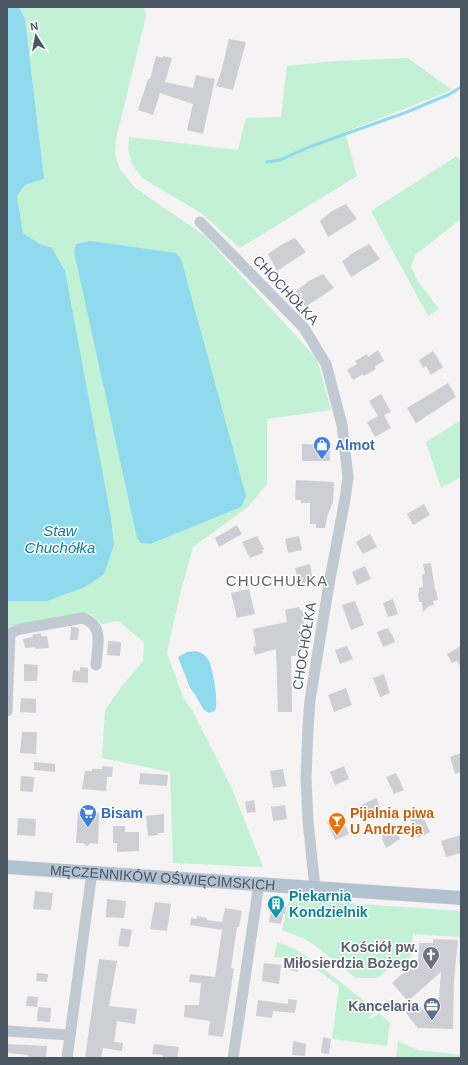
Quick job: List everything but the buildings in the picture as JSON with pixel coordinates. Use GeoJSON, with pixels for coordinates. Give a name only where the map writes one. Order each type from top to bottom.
{"type":"FeatureCollection","features":[{"type":"Feature","properties":{"kind":"main road","name":"MĘCZENNIKÓW OŚWIĘCIMSKICH"},"geometry":{"type":"LineString","coordinates":[[7,867],[461,898]]}},
{"type":"Feature","properties":{"kind":"street","name":"CHOCHÓŁKA"},"geometry":{"type":"LineString","coordinates":[[200,222],[304,328],[326,364],[342,425],[348,476],[346,499],[328,590],[310,700],[308,727],[306,778],[308,821],[315,888]]}},
{"type":"Feature","properties":{"kind":"street"},"geometry":{"type":"LineString","coordinates":[[7,711],[10,634],[20,629],[83,618],[88,620],[97,629],[96,665]]}},
{"type":"Feature","properties":{"kind":"street"},"geometry":{"type":"LineString","coordinates":[[66,1058],[92,872]]}},
{"type":"Feature","properties":{"kind":"street"},"geometry":{"type":"LineString","coordinates":[[233,1058],[259,884]]}},
{"type":"Feature","properties":{"kind":"street"},"geometry":{"type":"LineString","coordinates":[[7,1031],[70,1036]]}},
{"type":"Feature","properties":{"kind":"green space"},"geometry":{"type":"Polygon","coordinates":[[[19,7],[144,7],[146,16],[116,139],[115,154],[120,169],[134,187],[205,236],[317,359],[331,410],[267,419],[267,484],[248,507],[193,547],[180,594],[167,653],[183,697],[192,710],[232,789],[263,867],[173,863],[170,772],[102,758],[105,710],[122,686],[143,661],[144,642],[118,621],[102,624],[91,614],[75,614],[7,627],[7,601],[47,601],[52,248],[40,244],[23,233],[17,196],[25,185],[31,184],[25,19],[19,7]]]}},
{"type":"Feature","properties":{"kind":"green space"},"geometry":{"type":"Polygon","coordinates":[[[408,58],[452,90],[345,132],[357,176],[240,248],[201,213],[142,178],[132,164],[128,150],[129,137],[238,150],[246,118],[281,117],[287,66],[335,61],[408,58]]]}},
{"type":"Feature","properties":{"kind":"green space"},"geometry":{"type":"Polygon","coordinates":[[[457,156],[461,162],[461,219],[415,255],[411,267],[417,280],[439,309],[428,316],[371,211],[457,156]]]}},
{"type":"Feature","properties":{"kind":"green space"},"geometry":{"type":"Polygon","coordinates":[[[461,420],[461,477],[441,488],[426,442],[461,420]]]}},
{"type":"Feature","properties":{"kind":"green space"},"geometry":{"type":"Polygon","coordinates":[[[289,899],[461,911],[461,965],[459,964],[460,937],[413,934],[411,957],[400,966],[396,962],[378,978],[356,978],[313,944],[305,939],[282,930],[289,899]]]}},
{"type":"Feature","properties":{"kind":"green space"},"geometry":{"type":"Polygon","coordinates":[[[277,942],[286,945],[308,957],[376,1010],[369,1017],[371,1019],[379,1013],[390,1022],[387,1046],[332,1039],[339,986],[304,960],[274,957],[277,942]]]}},
{"type":"Feature","properties":{"kind":"green space"},"geometry":{"type":"Polygon","coordinates":[[[398,1041],[418,1050],[461,1055],[461,1058],[396,1058],[398,1041]]]}},
{"type":"Feature","properties":{"kind":"water","name":"Staw Chuchółka"},"geometry":{"type":"Polygon","coordinates":[[[7,7],[19,7],[25,19],[44,179],[25,185],[17,196],[23,233],[40,244],[52,248],[65,271],[111,518],[114,545],[104,574],[85,587],[47,601],[7,601],[7,7]]]}},
{"type":"Feature","properties":{"kind":"water"},"geometry":{"type":"Polygon","coordinates":[[[91,241],[176,253],[181,259],[246,496],[241,507],[150,544],[141,543],[137,538],[74,252],[76,244],[91,241]]]}},
{"type":"Feature","properties":{"kind":"water"},"geometry":{"type":"Polygon","coordinates":[[[196,651],[204,654],[208,659],[214,679],[216,707],[215,711],[209,713],[204,710],[190,688],[178,657],[187,652],[196,651]]]}},
{"type":"Feature","properties":{"kind":"waterway"},"geometry":{"type":"LineString","coordinates":[[267,162],[280,160],[309,147],[407,112],[450,94],[461,87]]}},
{"type":"Feature","properties":{"kind":"place","name":"Almot"},"geometry":{"type":"Point","coordinates":[322,460]}},
{"type":"Feature","properties":{"kind":"place","name":"Bisam"},"geometry":{"type":"Point","coordinates":[88,828]}},
{"type":"Feature","properties":{"kind":"place","name":"Pijalnia piwa U Andrzeja"},"geometry":{"type":"Point","coordinates":[337,836]}},
{"type":"Feature","properties":{"kind":"place","name":"Piekarnia Kondzielnik"},"geometry":{"type":"Point","coordinates":[276,919]}},
{"type":"Feature","properties":{"kind":"place","name":"Kościół pw. Miłosierdzia Bożego"},"geometry":{"type":"Point","coordinates":[431,970]}},
{"type":"Feature","properties":{"kind":"place","name":"Kancelaria"},"geometry":{"type":"Point","coordinates":[432,1021]}},
{"type":"Feature","properties":{"kind":"district","name":"CHUCHUŁKA"},"geometry":{"type":"Point","coordinates":[277,581]}}]}
